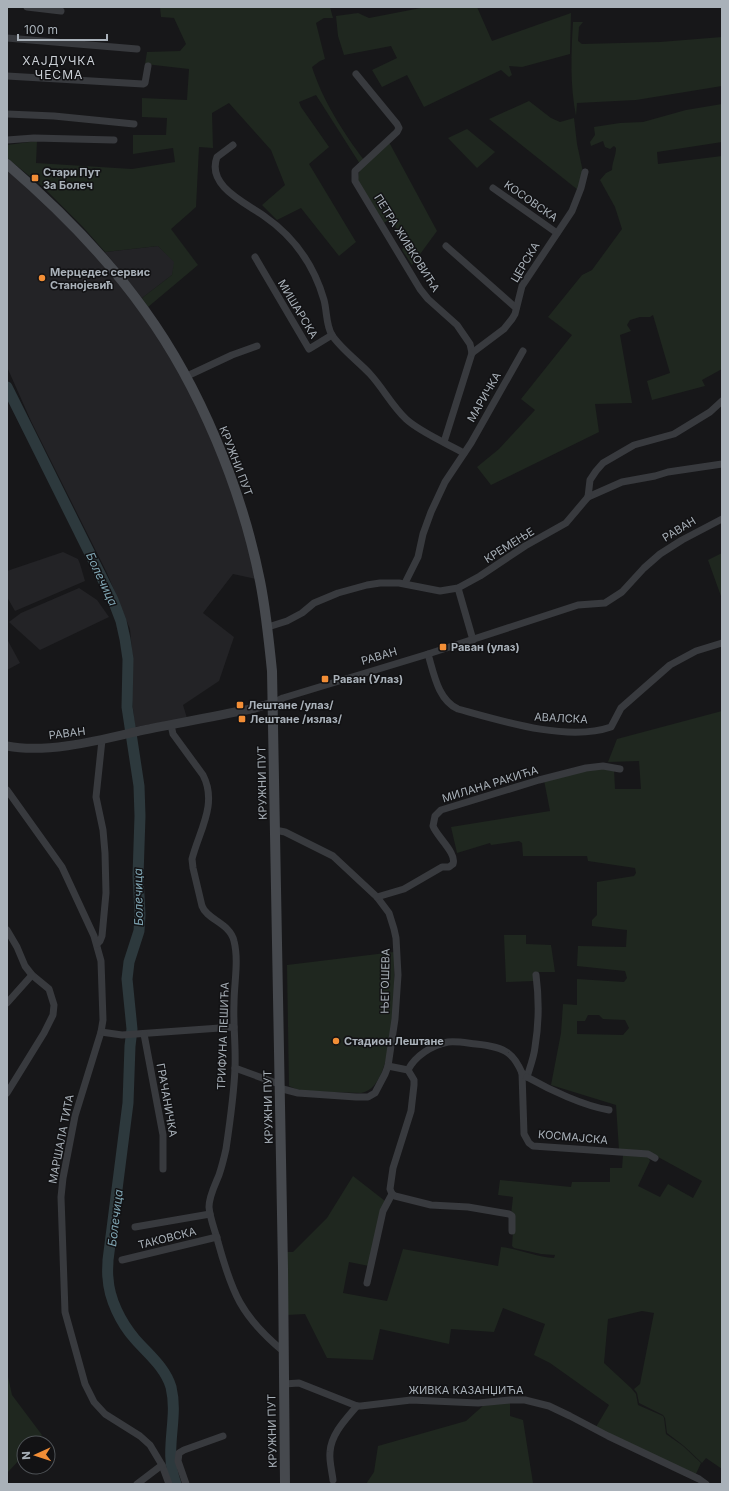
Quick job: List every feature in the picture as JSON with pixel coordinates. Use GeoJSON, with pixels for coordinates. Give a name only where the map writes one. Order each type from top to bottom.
{"type":"FeatureCollection","features":[{"type":"Feature","properties":{"kind":"main road","name":"КРУЖНИ ПУТ"},"geometry":{"type":"LineString","coordinates":[[7,164],[36,189],[74,226],[108,263],[158,329],[185,377],[210,428],[235,490],[256,565],[268,627],[272,671],[285,1484]]}},
{"type":"Feature","properties":{"kind":"street"},"geometry":{"type":"LineString","coordinates":[[27,7],[61,10]]}},
{"type":"Feature","properties":{"kind":"street"},"geometry":{"type":"LineString","coordinates":[[7,38],[137,49]]}},
{"type":"Feature","properties":{"kind":"street"},"geometry":{"type":"LineString","coordinates":[[7,76],[143,84],[145,82],[148,66]]}},
{"type":"Feature","properties":{"kind":"street","name":"ПЕТРА ЖИВКОВИЋА"},"geometry":{"type":"LineString","coordinates":[[356,74],[398,124],[399,128],[397,132],[356,171],[355,181],[420,289],[428,299],[457,325],[470,344],[472,353]]}},
{"type":"Feature","properties":{"kind":"street"},"geometry":{"type":"LineString","coordinates":[[7,114],[48,116],[134,124]]}},
{"type":"Feature","properties":{"kind":"street"},"geometry":{"type":"LineString","coordinates":[[7,140],[42,138],[114,140]]}},
{"type":"Feature","properties":{"kind":"street"},"geometry":{"type":"LineString","coordinates":[[233,145],[217,157],[216,166],[218,177],[229,193],[278,226],[298,247],[308,262],[322,293],[332,335],[371,375],[405,418],[417,427],[464,453],[444,482],[430,512],[418,557],[405,583]]}},
{"type":"Feature","properties":{"kind":"street","name":"ЦЕРСКА"},"geometry":{"type":"LineString","coordinates":[[472,353],[504,329],[512,319],[515,314],[522,286],[572,211],[581,188],[585,172]]}},
{"type":"Feature","properties":{"kind":"street","name":"КОСОВСКА"},"geometry":{"type":"LineString","coordinates":[[493,188],[557,233]]}},
{"type":"Feature","properties":{"kind":"street"},"geometry":{"type":"LineString","coordinates":[[446,246],[516,308]]}},
{"type":"Feature","properties":{"kind":"street","name":"МИШАРСКА"},"geometry":{"type":"LineString","coordinates":[[255,257],[309,349],[332,335]]}},
{"type":"Feature","properties":{"kind":"street"},"geometry":{"type":"LineString","coordinates":[[185,377],[257,346]]}},
{"type":"Feature","properties":{"kind":"street","name":"МАРИЧКА"},"geometry":{"type":"LineString","coordinates":[[464,453],[523,351]]}},
{"type":"Feature","properties":{"kind":"street"},"geometry":{"type":"LineString","coordinates":[[444,442],[472,353]]}},
{"type":"Feature","properties":{"kind":"street","name":"КРЕМЕЊЕ"},"geometry":{"type":"LineString","coordinates":[[268,627],[287,621],[314,603],[344,591],[374,583],[405,583],[440,591],[458,588],[480,576],[525,546],[566,523],[588,497],[590,480],[603,463],[634,445],[651,439],[674,434],[710,412],[722,401]]}},
{"type":"Feature","properties":{"kind":"street"},"geometry":{"type":"LineString","coordinates":[[588,497],[622,482],[668,472],[722,464]]}},
{"type":"Feature","properties":{"kind":"street","name":"РАВАН"},"geometry":{"type":"LineString","coordinates":[[10,748],[52,747],[82,744],[255,708],[273,703],[283,698],[473,640],[578,605],[605,603],[622,592],[644,568],[660,554],[682,540],[722,519]]}},
{"type":"Feature","properties":{"kind":"street"},"geometry":{"type":"LineString","coordinates":[[458,588],[473,640]]}},
{"type":"Feature","properties":{"kind":"street","name":"АВАЛСКА"},"geometry":{"type":"LineString","coordinates":[[428,654],[439,688],[445,700],[451,706],[522,726],[575,732],[611,727],[621,708],[670,665],[696,651],[722,643]]}},
{"type":"Feature","properties":{"kind":"street","name":"ТРИФУНА ПЕШИЋА"},"geometry":{"type":"LineString","coordinates":[[171,725],[174,736],[190,756],[206,781],[208,810],[194,852],[192,868],[203,909],[227,929],[234,941],[236,957],[234,1027],[235,1068],[226,1147],[210,1201],[210,1214],[233,1291],[244,1310],[264,1334],[283,1351]]}},
{"type":"Feature","properties":{"kind":"street"},"geometry":{"type":"LineString","coordinates":[[97,944],[102,936],[106,893],[103,830],[96,797],[102,740]]}},
{"type":"Feature","properties":{"kind":"street","name":"МИЛАНА РАКИЋА"},"geometry":{"type":"LineString","coordinates":[[377,897],[404,889],[442,867],[449,867],[453,864],[454,859],[451,853],[433,826],[435,816],[441,810],[539,780],[586,768],[603,766],[620,769]]}},
{"type":"Feature","properties":{"kind":"street","name":"МАРШАЛА ТИТА"},"geometry":{"type":"LineString","coordinates":[[7,790],[62,867],[97,944],[101,967],[103,1016],[101,1032],[75,1116],[63,1178],[61,1198],[65,1312],[85,1384],[94,1402],[105,1414],[145,1441],[162,1464],[169,1484]]}},
{"type":"Feature","properties":{"kind":"street","name":"ЊЕГОШЕВА"},"geometry":{"type":"LineString","coordinates":[[235,1068],[298,1093],[368,1097],[375,1093],[386,1074],[388,1066],[398,997],[396,938],[389,913],[377,897],[333,856],[285,832],[275,830]]}},
{"type":"Feature","properties":{"kind":"street"},"geometry":{"type":"LineString","coordinates":[[7,930],[17,947],[25,966],[32,975],[52,993],[54,1012],[44,1033],[7,1093]]}},
{"type":"Feature","properties":{"kind":"street"},"geometry":{"type":"LineString","coordinates":[[7,1003],[32,975]]}},
{"type":"Feature","properties":{"kind":"street"},"geometry":{"type":"LineString","coordinates":[[536,975],[538,1020],[535,1048],[525,1075],[541,1085],[565,1096],[609,1110]]}},
{"type":"Feature","properties":{"kind":"street"},"geometry":{"type":"LineString","coordinates":[[101,1032],[127,1035],[234,1027]]}},
{"type":"Feature","properties":{"kind":"street","name":"ГРАЧАНИЧКА"},"geometry":{"type":"LineString","coordinates":[[144,1034],[163,1135],[163,1170]]}},
{"type":"Feature","properties":{"kind":"street","name":"КОСМАЈСКА"},"geometry":{"type":"LineString","coordinates":[[408,1070],[413,1062],[423,1053],[442,1044],[455,1042],[485,1045],[503,1050],[513,1057],[525,1075],[524,1134],[529,1143],[533,1146],[648,1154],[655,1158]]}},
{"type":"Feature","properties":{"kind":"street"},"geometry":{"type":"LineString","coordinates":[[388,1066],[408,1070],[414,1080],[411,1111],[393,1168],[390,1189],[392,1194],[431,1205],[457,1206],[509,1214],[512,1216],[512,1231]]}},
{"type":"Feature","properties":{"kind":"street"},"geometry":{"type":"LineString","coordinates":[[366,1283],[383,1211],[392,1194]]}},
{"type":"Feature","properties":{"kind":"street"},"geometry":{"type":"LineString","coordinates":[[135,1226],[210,1214]]}},
{"type":"Feature","properties":{"kind":"street","name":"ТАКОВСКА"},"geometry":{"type":"LineString","coordinates":[[122,1260],[217,1237]]}},
{"type":"Feature","properties":{"kind":"street","name":"ЖИВКА КАЗАНЏИЋА"},"geometry":{"type":"LineString","coordinates":[[284,1384],[300,1383],[356,1406],[411,1400],[478,1403],[525,1400],[549,1406],[699,1479],[706,1484]]}},
{"type":"Feature","properties":{"kind":"street"},"geometry":{"type":"LineString","coordinates":[[333,1480],[330,1454],[331,1444],[336,1434],[356,1406]]}},
{"type":"Feature","properties":{"kind":"street"},"geometry":{"type":"LineString","coordinates":[[186,1484],[178,1462],[179,1453],[223,1436]]}},
{"type":"Feature","properties":{"kind":"street"},"geometry":{"type":"LineString","coordinates":[[137,1484],[162,1464]]}},
{"type":"Feature","properties":{"kind":"shaded area"},"geometry":{"type":"Polygon","coordinates":[[[160,7],[330,7],[333,18],[324,18],[316,23],[325,59],[312,67],[316,79],[334,116],[364,160],[360,164],[316,95],[299,102],[329,147],[309,164],[356,242],[339,256],[301,208],[277,220],[262,205],[285,185],[271,150],[229,103],[212,113],[213,148],[199,147],[196,207],[171,229],[198,265],[148,307],[142,298],[172,275],[174,262],[158,246],[105,252],[83,227],[42,186],[7,158],[7,145],[37,141],[36,163],[132,169],[175,162],[173,148],[133,154],[133,135],[166,135],[167,118],[142,117],[142,98],[187,100],[189,69],[145,64],[147,52],[180,51],[186,44],[174,18],[161,17],[160,7]]]}},
{"type":"Feature","properties":{"kind":"shaded area"},"geometry":{"type":"Polygon","coordinates":[[[426,7],[477,7],[492,41],[571,13],[570,54],[522,67],[509,66],[512,75],[509,77],[501,70],[424,107],[407,75],[382,87],[372,70],[397,58],[391,46],[344,55],[338,36],[336,16],[358,13],[369,18],[426,7]]]}},
{"type":"Feature","properties":{"kind":"shaded area"},"geometry":{"type":"Polygon","coordinates":[[[573,22],[583,22],[579,27],[578,41],[582,44],[660,42],[722,37],[722,86],[636,100],[577,103],[576,116],[572,69],[573,22]]]}},
{"type":"Feature","properties":{"kind":"shaded area"},"geometry":{"type":"Polygon","coordinates":[[[529,101],[551,118],[560,122],[574,118],[577,144],[583,172],[578,190],[489,119],[529,101]]]}},
{"type":"Feature","properties":{"kind":"shaded area"},"geometry":{"type":"Polygon","coordinates":[[[722,104],[722,142],[657,152],[658,164],[722,156],[722,369],[702,380],[705,386],[652,400],[647,381],[670,373],[653,315],[650,317],[640,317],[630,320],[627,325],[631,331],[620,335],[632,403],[595,404],[599,432],[491,485],[477,467],[499,449],[535,410],[521,399],[572,335],[548,317],[582,275],[592,270],[622,229],[615,207],[600,180],[606,173],[612,170],[616,148],[614,146],[610,149],[605,147],[603,141],[591,146],[590,142],[595,135],[594,127],[620,123],[643,122],[686,110],[722,104]]]}},
{"type":"Feature","properties":{"kind":"shaded area"},"geometry":{"type":"Polygon","coordinates":[[[467,129],[495,152],[477,168],[448,138],[467,129]]]}},
{"type":"Feature","properties":{"kind":"shaded area"},"geometry":{"type":"Polygon","coordinates":[[[388,142],[437,231],[412,265],[402,250],[405,244],[393,222],[388,220],[384,223],[357,181],[360,169],[388,142]]]}},
{"type":"Feature","properties":{"kind":"shaded area"},"geometry":{"type":"Polygon","coordinates":[[[7,166],[98,256],[160,337],[194,401],[226,472],[260,580],[233,574],[203,613],[234,637],[219,681],[183,705],[187,718],[135,727],[132,700],[133,662],[130,629],[107,573],[31,421],[7,367],[7,166]]]}},
{"type":"Feature","properties":{"kind":"shaded area"},"geometry":{"type":"Polygon","coordinates":[[[158,246],[175,262],[172,275],[142,298],[105,252],[158,246]]]}},
{"type":"Feature","properties":{"kind":"shaded area"},"geometry":{"type":"Polygon","coordinates":[[[63,552],[78,559],[85,581],[15,611],[7,597],[7,571],[63,552]]]}},
{"type":"Feature","properties":{"kind":"shaded area"},"geometry":{"type":"Polygon","coordinates":[[[722,553],[722,599],[708,560],[722,553]]]}},
{"type":"Feature","properties":{"kind":"shaded area"},"geometry":{"type":"Polygon","coordinates":[[[79,588],[97,600],[109,617],[40,650],[9,622],[21,613],[79,588]]]}},
{"type":"Feature","properties":{"kind":"shaded area"},"geometry":{"type":"Polygon","coordinates":[[[7,639],[20,663],[7,670],[7,639]]]}},
{"type":"Feature","properties":{"kind":"shaded area"},"geometry":{"type":"Polygon","coordinates":[[[722,711],[722,1469],[706,1458],[702,1463],[684,1446],[667,1433],[665,1418],[663,1415],[639,1403],[637,1393],[634,1389],[640,1384],[654,1313],[642,1311],[608,1319],[604,1363],[636,1394],[638,1405],[663,1416],[666,1434],[683,1446],[701,1463],[695,1476],[596,1427],[609,1405],[550,1363],[534,1355],[545,1324],[503,1308],[494,1332],[451,1329],[449,1344],[380,1329],[373,1360],[327,1358],[305,1314],[287,1315],[287,1252],[293,1252],[327,1218],[353,1176],[385,1201],[369,1266],[349,1262],[343,1293],[387,1301],[403,1249],[498,1266],[501,1247],[554,1258],[555,1255],[541,1254],[514,1248],[512,1246],[513,1231],[511,1215],[513,1197],[498,1195],[500,1180],[571,1187],[572,1182],[610,1182],[610,1168],[622,1168],[623,1155],[648,1156],[650,1161],[638,1186],[660,1197],[668,1184],[693,1198],[702,1181],[649,1152],[619,1150],[616,1105],[551,1085],[561,1033],[563,1004],[577,1005],[577,979],[624,982],[627,978],[625,971],[577,966],[578,946],[626,947],[627,930],[592,926],[592,920],[597,915],[597,882],[634,876],[636,873],[635,868],[588,861],[587,856],[523,856],[522,843],[519,841],[491,845],[490,843],[457,853],[451,827],[550,811],[544,780],[586,769],[614,769],[615,789],[641,789],[639,761],[608,762],[617,739],[722,711]],[[588,1015],[585,1021],[577,1021],[577,1034],[623,1035],[629,1028],[625,1020],[603,1019],[599,1015],[588,1015]]]}},
{"type":"Feature","properties":{"kind":"shaded area"},"geometry":{"type":"Polygon","coordinates":[[[504,935],[526,935],[526,944],[551,945],[555,972],[533,972],[534,981],[506,982],[504,935]]]}},
{"type":"Feature","properties":{"kind":"shaded area"},"geometry":{"type":"Polygon","coordinates":[[[394,952],[393,1008],[388,1054],[381,1073],[373,1087],[361,1093],[301,1091],[289,1086],[287,965],[394,952]]]}},
{"type":"Feature","properties":{"kind":"shaded area"},"geometry":{"type":"Polygon","coordinates":[[[7,1372],[12,1395],[42,1435],[16,1435],[16,1463],[7,1473],[7,1372]]]}},
{"type":"Feature","properties":{"kind":"shaded area"},"geometry":{"type":"Polygon","coordinates":[[[510,1401],[510,1416],[523,1420],[533,1483],[558,1484],[366,1484],[374,1472],[378,1446],[466,1421],[485,1404],[510,1401]]]}},
{"type":"Feature","properties":{"kind":"waterway","name":"Болечица"},"geometry":{"type":"LineString","coordinates":[[7,387],[113,600],[121,621],[125,639],[128,659],[127,707],[139,786],[140,816],[138,876],[140,915],[139,931],[129,962],[127,979],[132,1029],[128,1103],[108,1260],[108,1276],[113,1302],[125,1326],[156,1361],[165,1373],[171,1387],[173,1399],[171,1459],[172,1471],[176,1484]]}},
{"type":"Feature","properties":{"kind":"place","name":"Стари Пут За Болеч"},"geometry":{"type":"Point","coordinates":[35,178]}},
{"type":"Feature","properties":{"kind":"place","name":"Мерцедес сервис Станојевић"},"geometry":{"type":"Point","coordinates":[42,278]}},
{"type":"Feature","properties":{"kind":"place","name":"Раван (улаз)"},"geometry":{"type":"Point","coordinates":[443,647]}},
{"type":"Feature","properties":{"kind":"place","name":"Раван (Улаз)"},"geometry":{"type":"Point","coordinates":[325,679]}},
{"type":"Feature","properties":{"kind":"place","name":"Лештане /улаз/"},"geometry":{"type":"Point","coordinates":[240,705]}},
{"type":"Feature","properties":{"kind":"place","name":"Лештане /излаз/"},"geometry":{"type":"Point","coordinates":[242,719]}},
{"type":"Feature","properties":{"kind":"place","name":"Стадион Лештане"},"geometry":{"type":"Point","coordinates":[336,1041]}},
{"type":"Feature","properties":{"kind":"district","name":"ХАЈДУЧКА ЧЕСМА"},"geometry":{"type":"Point","coordinates":[59,67]}}]}
